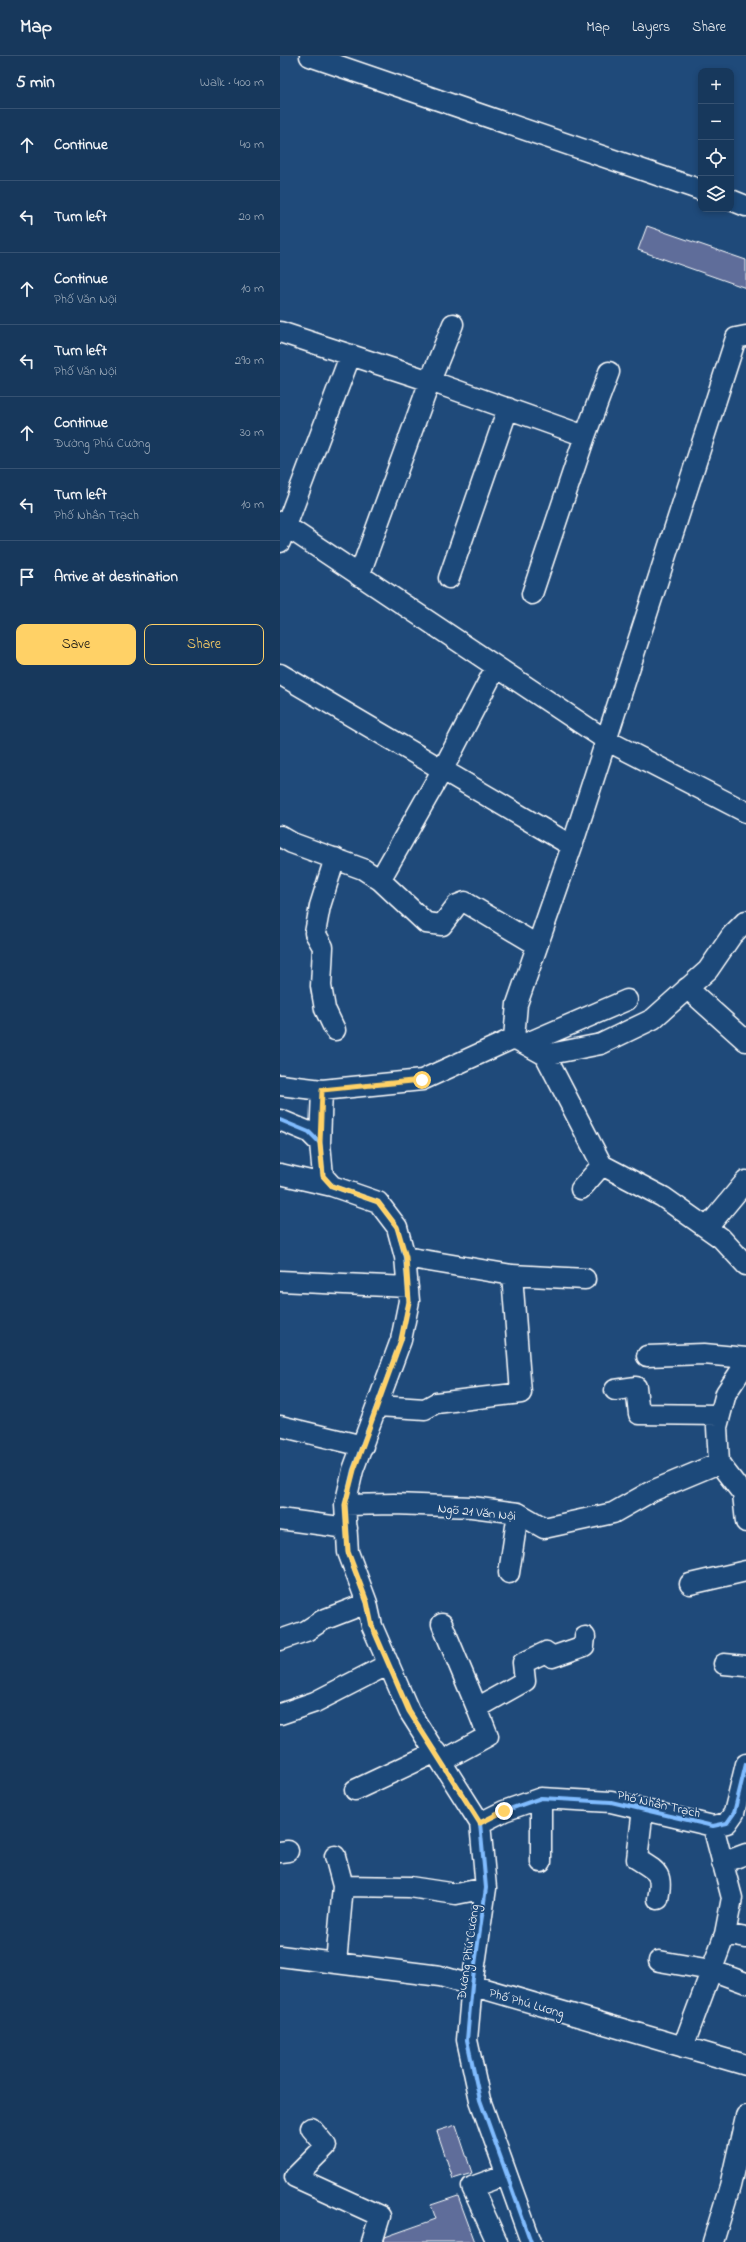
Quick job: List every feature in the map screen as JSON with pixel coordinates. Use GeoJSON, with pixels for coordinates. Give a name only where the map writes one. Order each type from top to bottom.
{"type":"FeatureCollection","features":[{"type":"Feature","properties":{"kind":"street"},"geometry":{"type":"LineString","coordinates":[[310,56],[698,189]]}},
{"type":"Feature","properties":{"kind":"street"},"geometry":{"type":"LineString","coordinates":[[734,201],[746,206]]}},
{"type":"Feature","properties":{"kind":"street"},"geometry":{"type":"LineString","coordinates":[[360,576],[430,381],[453,324]]}},
{"type":"Feature","properties":{"kind":"street"},"geometry":{"type":"LineString","coordinates":[[280,332],[430,381],[585,436]]}},
{"type":"Feature","properties":{"kind":"street"},"geometry":{"type":"LineString","coordinates":[[520,1041],[517,1004],[572,846],[736,338],[746,336]]}},
{"type":"Feature","properties":{"kind":"street"},"geometry":{"type":"LineString","coordinates":[[350,356],[283,530],[360,576],[606,740],[746,812]]}},
{"type":"Feature","properties":{"kind":"street"},"geometry":{"type":"LineString","coordinates":[[532,594],[585,436],[609,372]]}},
{"type":"Feature","properties":{"kind":"street"},"geometry":{"type":"LineString","coordinates":[[449,578],[508,408]]}},
{"type":"Feature","properties":{"kind":"street"},"geometry":{"type":"LineString","coordinates":[[380,880],[443,769],[496,667]]}},
{"type":"Feature","properties":{"kind":"street"},"geometry":{"type":"LineString","coordinates":[[280,674],[572,846]]}},
{"type":"Feature","properties":{"kind":"street"},"geometry":{"type":"LineString","coordinates":[[280,836],[292,843],[363,869],[380,880],[426,923],[442,925],[457,905],[465,902],[537,945]]}},
{"type":"Feature","properties":{"kind":"street"},"geometry":{"type":"LineString","coordinates":[[335,858],[320,906],[315,933],[324,947],[321,986],[325,1008],[335,1030]]}},
{"type":"Feature","properties":{"kind":"street"},"geometry":{"type":"LineString","coordinates":[[546,1055],[600,1044],[653,1020],[708,970],[732,935],[746,921]]}},
{"type":"Feature","properties":{"kind":"street"},"geometry":{"type":"LineString","coordinates":[[687,988],[746,1041]]}},
{"type":"Feature","properties":{"kind":"street"},"geometry":{"type":"LineString","coordinates":[[280,1084],[322,1090],[422,1080],[627,1000]]}},
{"type":"Feature","properties":{"kind":"street"},"geometry":{"type":"LineString","coordinates":[[520,1041],[546,1055],[602,1165],[662,1197],[707,1228],[721,1238],[746,1265]]}},
{"type":"Feature","properties":{"kind":"street"},"geometry":{"type":"LineString","coordinates":[[322,1090],[320,1143],[323,1176],[332,1186]]}},
{"type":"Feature","properties":{"kind":"street"},"geometry":{"type":"LineString","coordinates":[[280,1120],[309,1132],[320,1143]]}},
{"type":"Feature","properties":{"kind":"street"},"geometry":{"type":"LineString","coordinates":[[581,1189],[602,1165]]}},
{"type":"Feature","properties":{"kind":"street","name":"Đường Phú Cường"},"geometry":{"type":"LineString","coordinates":[[280,1174],[332,1186],[378,1202],[397,1227],[406,1257],[409,1302],[401,1340],[354,1470],[345,1505],[348,1552],[367,1602],[372,1626],[409,1711],[480,1823],[486,1888],[472,1985],[467,2040],[480,2100],[526,2242]]}},
{"type":"Feature","properties":{"kind":"street"},"geometry":{"type":"LineString","coordinates":[[707,1228],[746,1181]]}},
{"type":"Feature","properties":{"kind":"street"},"geometry":{"type":"LineString","coordinates":[[406,1257],[512,1275],[585,1279]]}},
{"type":"Feature","properties":{"kind":"street"},"geometry":{"type":"LineString","coordinates":[[378,1406],[425,1409],[436,1403],[521,1393],[512,1275]]}},
{"type":"Feature","properties":{"kind":"street"},"geometry":{"type":"LineString","coordinates":[[280,1281],[408,1287]]}},
{"type":"Feature","properties":{"kind":"street"},"geometry":{"type":"LineString","coordinates":[[647,1356],[704,1354],[746,1358]]}},
{"type":"Feature","properties":{"kind":"street"},"geometry":{"type":"LineString","coordinates":[[746,1363],[726,1393],[717,1427],[719,1463],[745,1494],[746,1522]]}},
{"type":"Feature","properties":{"kind":"street"},"geometry":{"type":"LineString","coordinates":[[615,1390],[636,1387],[639,1414],[720,1415]]}},
{"type":"Feature","properties":{"kind":"street"},"geometry":{"type":"LineString","coordinates":[[280,1426],[363,1446]]}},
{"type":"Feature","properties":{"kind":"street","name":"Ngõ 21 Văn Nội"},"geometry":{"type":"LineString","coordinates":[[345,1505],[394,1504],[472,1507],[518,1513],[544,1528],[613,1513],[652,1491],[719,1463]]}},
{"type":"Feature","properties":{"kind":"street"},"geometry":{"type":"LineString","coordinates":[[509,1573],[518,1513]]}},
{"type":"Feature","properties":{"kind":"street"},"geometry":{"type":"LineString","coordinates":[[280,1519],[347,1528]]}},
{"type":"Feature","properties":{"kind":"street"},"geometry":{"type":"LineString","coordinates":[[690,1584],[746,1571]]}},
{"type":"Feature","properties":{"kind":"street"},"geometry":{"type":"LineString","coordinates":[[280,1640],[306,1632],[323,1620],[367,1602]]}},
{"type":"Feature","properties":{"kind":"street"},"geometry":{"type":"LineString","coordinates":[[355,1790],[488,1736],[442,1624]]}},
{"type":"Feature","properties":{"kind":"street"},"geometry":{"type":"LineString","coordinates":[[477,1708],[525,1681],[523,1664],[546,1652],[552,1657],[584,1646],[585,1637]]}},
{"type":"Feature","properties":{"kind":"street"},"geometry":{"type":"LineString","coordinates":[[280,1714],[315,1702],[389,1664]]}},
{"type":"Feature","properties":{"kind":"street"},"geometry":{"type":"LineString","coordinates":[[724,1664],[746,1666]]}},
{"type":"Feature","properties":{"kind":"street","name":"Phố Nhân Trạch"},"geometry":{"type":"LineString","coordinates":[[480,1823],[504,1811],[541,1798],[611,1802],[713,1826],[727,1823],[734,1814],[746,1764]]}},
{"type":"Feature","properties":{"kind":"street"},"geometry":{"type":"LineString","coordinates":[[541,1798],[541,1862]]}},
{"type":"Feature","properties":{"kind":"street"},"geometry":{"type":"LineString","coordinates":[[643,1809],[637,1859],[656,1871],[661,1882],[658,1899]]}},
{"type":"Feature","properties":{"kind":"street"},"geometry":{"type":"LineString","coordinates":[[683,2047],[724,1934],[732,1898],[713,1826]]}},
{"type":"Feature","properties":{"kind":"street"},"geometry":{"type":"LineString","coordinates":[[722,1863],[746,1854]]}},
{"type":"Feature","properties":{"kind":"street"},"geometry":{"type":"LineString","coordinates":[[335,1856],[344,1886],[336,1963]]}},
{"type":"Feature","properties":{"kind":"street"},"geometry":{"type":"LineString","coordinates":[[344,1886],[410,1887],[456,1894],[486,1888]]}},
{"type":"Feature","properties":{"kind":"street"},"geometry":{"type":"LineString","coordinates":[[724,1934],[746,1938]]}},
{"type":"Feature","properties":{"kind":"street","name":"Phố Phú Lương"},"geometry":{"type":"LineString","coordinates":[[280,1956],[440,1976],[746,2065]]}},
{"type":"Feature","properties":{"kind":"street"},"geometry":{"type":"LineString","coordinates":[[659,1961],[711,1970],[746,1983]]}},
{"type":"Feature","properties":{"kind":"street"},"geometry":{"type":"LineString","coordinates":[[713,2242],[730,2186],[746,2116]]}},
{"type":"Feature","properties":{"kind":"street"},"geometry":{"type":"LineString","coordinates":[[311,2128],[326,2146],[295,2178],[380,2216],[372,2242]]}},
{"type":"Feature","properties":{"kind":"street"},"geometry":{"type":"LineString","coordinates":[[497,2242],[472,2187],[505,2175]]}},
{"type":"Feature","properties":{"kind":"building"},"geometry":{"type":"Polygon","coordinates":[[[647,226],[746,260],[746,288],[638,250],[647,226]]]}},
{"type":"Feature","properties":{"kind":"building"},"geometry":{"type":"Polygon","coordinates":[[[456,2125],[472,2173],[453,2179],[437,2131],[456,2125]]]}},
{"type":"Feature","properties":{"kind":"building"},"geometry":{"type":"Polygon","coordinates":[[[458,2196],[475,2242],[384,2242],[385,2237],[436,2219],[431,2205],[458,2196]]]}},
{"type":"Feature","properties":{"kind":"cycle path"},"geometry":{"type":"LineString","coordinates":[[280,1120],[309,1132],[320,1143],[323,1176],[332,1186],[378,1202],[397,1227],[405,1257],[409,1301],[401,1340],[353,1470],[345,1505],[348,1552],[367,1603],[372,1626],[409,1711],[480,1823],[486,1888],[472,1985],[467,2040],[480,2100],[531,2242]]}},
{"type":"Feature","properties":{"kind":"cycle path"},"geometry":{"type":"LineString","coordinates":[[480,1823],[504,1811],[541,1798],[611,1802],[713,1826],[727,1823],[734,1813],[746,1764]]}},
{"type":"Feature","properties":{"kind":"route"},"geometry":{"type":"LineString","coordinates":[[422,1080],[322,1090],[320,1143],[323,1176],[332,1186],[378,1202],[397,1227],[406,1257],[409,1302],[401,1340],[354,1470],[345,1505],[348,1552],[367,1602],[372,1626],[409,1711],[454,1779],[480,1823],[504,1811]]}}]}
